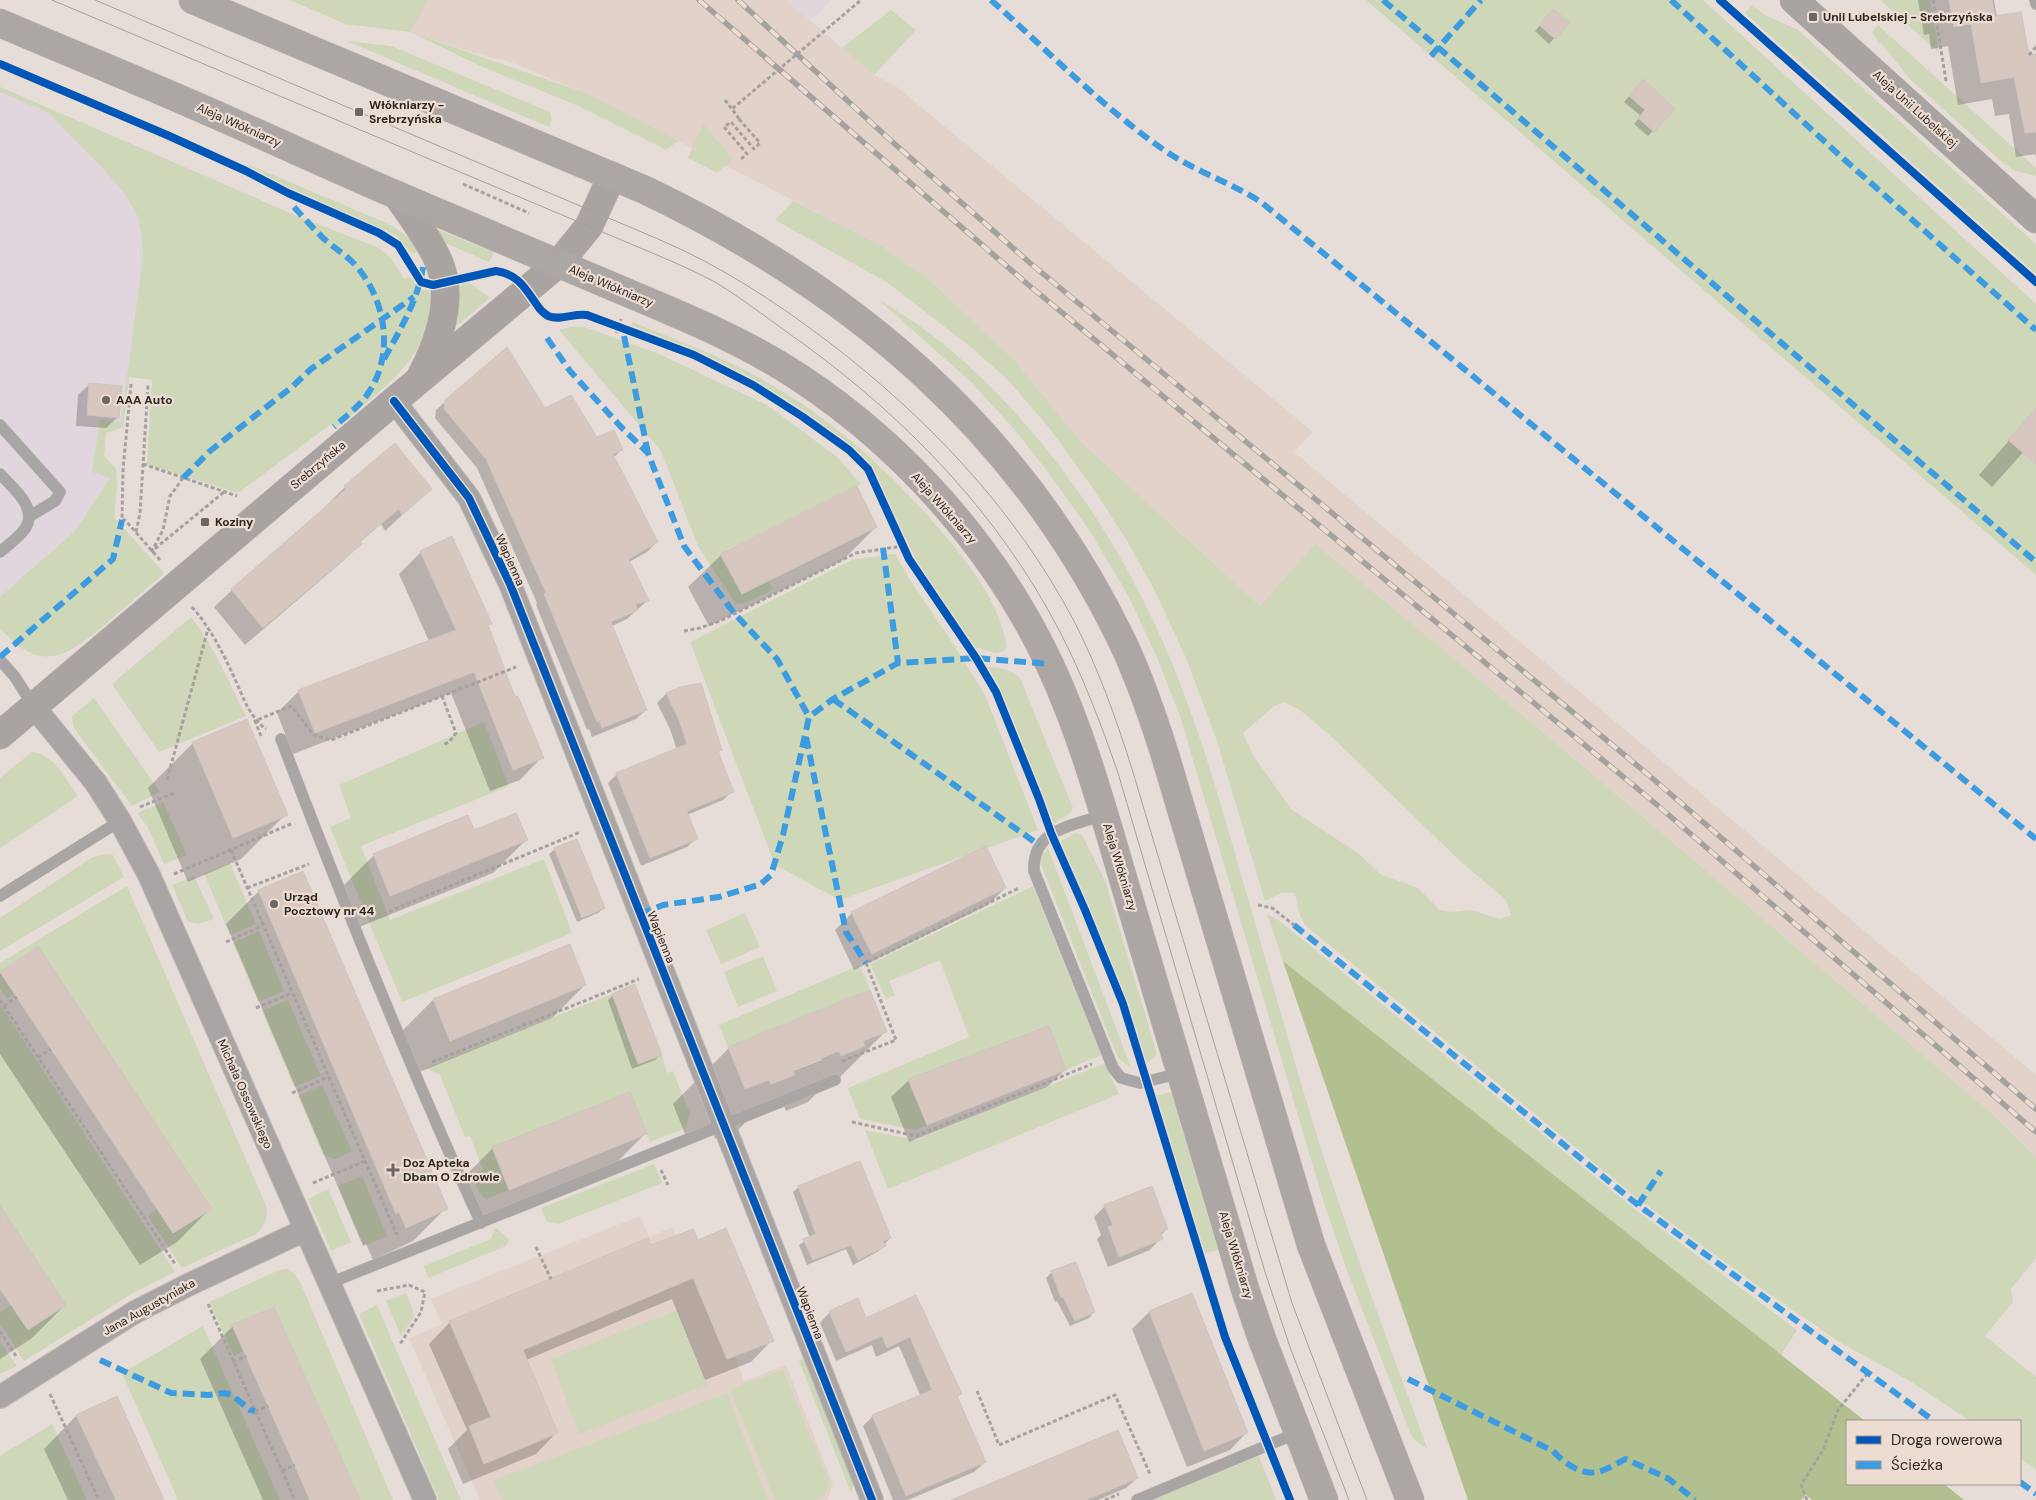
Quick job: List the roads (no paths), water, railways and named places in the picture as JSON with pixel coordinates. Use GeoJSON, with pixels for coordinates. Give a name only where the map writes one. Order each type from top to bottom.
{"type":"FeatureCollection","features":[{"type":"Feature","properties":{"kind":"main road"},"geometry":{"type":"LineString","coordinates":[[193,0],[612,176],[683,209],[761,252],[814,286],[894,347],[940,388],[1010,464],[1039,503],[1084,572],[1123,644],[1154,721],[1311,1245],[1410,1500]]}},
{"type":"Feature","properties":{"kind":"main road","name":"Aleja Unii Lubelskiej"},"geometry":{"type":"LineString","coordinates":[[1794,0],[2036,219]]}},
{"type":"Feature","properties":{"kind":"main road","name":"Aleja Włókniarzy"},"geometry":{"type":"LineString","coordinates":[[0,23],[717,331],[778,364],[835,402],[864,425],[923,483],[982,551],[1010,591],[1033,632],[1064,698],[1104,815],[1246,1289],[1297,1433],[1324,1500]]}},
{"type":"Feature","properties":{"kind":"main road","name":"Srebrzyńska"},"geometry":{"type":"LineString","coordinates":[[0,735],[34,706],[169,576],[394,401],[559,263],[589,226],[612,176]]}},
{"type":"Feature","properties":{"kind":"main road"},"geometry":{"type":"LineString","coordinates":[[397,195],[439,261],[444,283],[445,304],[439,335],[419,380]]}},
{"type":"Feature","properties":{"kind":"street","name":"Wapienna"},"geometry":{"type":"LineString","coordinates":[[394,401],[469,498],[510,584],[872,1500]]}},
{"type":"Feature","properties":{"kind":"street","name":"Michała Ossowskiego"},"geometry":{"type":"LineString","coordinates":[[34,706],[96,783],[119,819],[150,875],[425,1500]]}},
{"type":"Feature","properties":{"kind":"street","name":"Jana Augustyniaka"},"geometry":{"type":"LineString","coordinates":[[0,1397],[135,1312],[305,1230]]}},
{"type":"Feature","properties":{"kind":"lane"},"geometry":{"type":"LineString","coordinates":[[0,425],[60,492],[55,501],[30,516]]}},
{"type":"Feature","properties":{"kind":"lane"},"geometry":{"type":"LineString","coordinates":[[0,474],[25,502],[30,516],[25,530],[0,552]]}},
{"type":"Feature","properties":{"kind":"lane"},"geometry":{"type":"LineString","coordinates":[[0,660],[15,677],[34,706]]}},
{"type":"Feature","properties":{"kind":"lane"},"geometry":{"type":"LineString","coordinates":[[281,739],[352,926],[481,1223]]}},
{"type":"Feature","properties":{"kind":"lane"},"geometry":{"type":"LineString","coordinates":[[1104,815],[1064,828],[1046,837],[1039,844],[1033,861],[1034,871],[1113,1068],[1122,1078],[1132,1082],[1146,1082],[1181,1073]]}},
{"type":"Feature","properties":{"kind":"lane"},"geometry":{"type":"LineString","coordinates":[[0,896],[119,819]]}},
{"type":"Feature","properties":{"kind":"lane"},"geometry":{"type":"LineString","coordinates":[[330,1284],[835,1080]]}},
{"type":"Feature","properties":{"kind":"lane"},"geometry":{"type":"LineString","coordinates":[[1136,1500],[1297,1433]]}},
{"type":"Feature","properties":{"kind":"tram line"},"geometry":{"type":"LineString","coordinates":[[52,0],[664,258],[715,282],[843,374],[880,405],[949,473],[980,509],[1009,548],[1035,588],[1068,647],[1098,718],[1118,773],[1265,1272],[1291,1350],[1349,1500]]}},
{"type":"Feature","properties":{"kind":"tram line"},"geometry":{"type":"LineString","coordinates":[[95,0],[658,239],[703,260],[745,284],[786,311],[863,369],[933,433],[996,503],[1051,580],[1074,621],[1099,675],[1113,712],[1132,769],[1292,1303],[1367,1500]]}},
{"type":"Feature","properties":{"kind":"railway"},"geometry":{"type":"LineString","coordinates":[[699,0],[1025,282],[1656,804],[2036,1132]]}},
{"type":"Feature","properties":{"kind":"railway"},"geometry":{"type":"LineString","coordinates":[[738,0],[888,138],[1030,263],[1645,772],[2036,1109]]}},
{"type":"Feature","properties":{"kind":"place","name":"Unii Lubelskiej - Srebrzyńska"},"geometry":{"type":"Point","coordinates":[1813,17]}},
{"type":"Feature","properties":{"kind":"place","name":"Włókniarzy - Srebrzyńska"},"geometry":{"type":"Point","coordinates":[359,112]}},
{"type":"Feature","properties":{"kind":"place","name":"AAA Auto"},"geometry":{"type":"Point","coordinates":[106,400]}},
{"type":"Feature","properties":{"kind":"place","name":"Koziny"},"geometry":{"type":"Point","coordinates":[205,522]}},
{"type":"Feature","properties":{"kind":"place","name":"Urząd Pocztowy nr 44"},"geometry":{"type":"Point","coordinates":[274,904]}},
{"type":"Feature","properties":{"kind":"place","name":"Doz Apteka Dbam O Zdrowie"},"geometry":{"type":"Point","coordinates":[393,1170]}}]}
